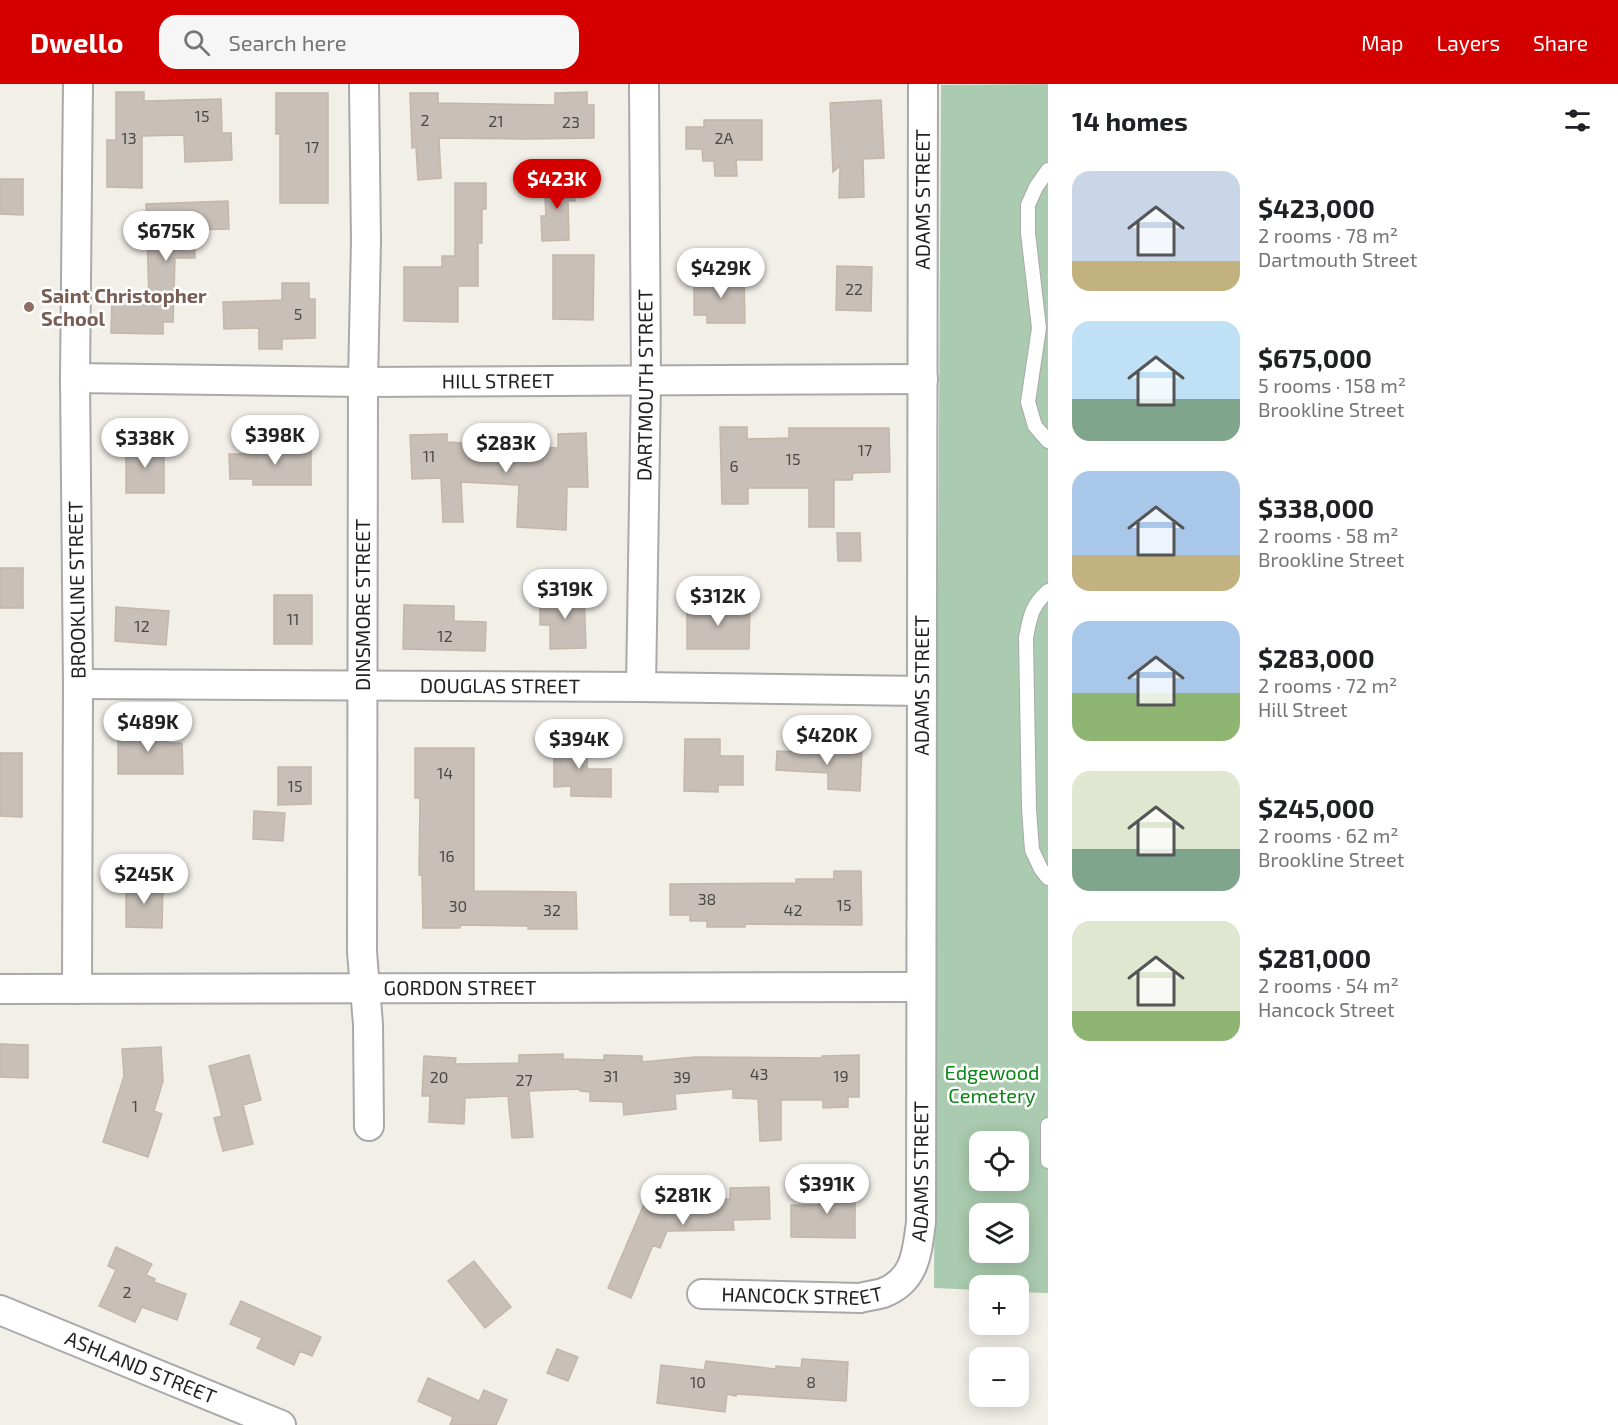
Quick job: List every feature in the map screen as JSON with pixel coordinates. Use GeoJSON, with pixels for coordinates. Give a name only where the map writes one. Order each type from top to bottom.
{"type":"FeatureCollection","features":[{"type":"Feature","properties":{"kind":"street","name":"BROOKLINE STREET"},"geometry":{"type":"LineString","coordinates":[[77,989],[78,684],[75,378],[78,84]]}},
{"type":"Feature","properties":{"kind":"street","name":"DINSMORE STREET"},"geometry":{"type":"LineString","coordinates":[[364,84],[366,241],[363,382],[362,952],[368,1024],[369,1126]]}},
{"type":"Feature","properties":{"kind":"street","name":"DARTMOUTH STREET"},"geometry":{"type":"LineString","coordinates":[[641,687],[646,381],[644,84]]}},
{"type":"Feature","properties":{"kind":"street","name":"ADAMS STREET"},"geometry":{"type":"LineString","coordinates":[[900,1283],[913,1266],[921,1222],[923,84]]}},
{"type":"Feature","properties":{"kind":"street","name":"HILL STREET"},"geometry":{"type":"LineString","coordinates":[[75,378],[363,382],[923,379]]}},
{"type":"Feature","properties":{"kind":"street","name":"DOUGLAS STREET"},"geometry":{"type":"LineString","coordinates":[[78,684],[922,691]]}},
{"type":"Feature","properties":{"kind":"street","name":"GORDON STREET"},"geometry":{"type":"LineString","coordinates":[[0,989],[921,987]]}},
{"type":"Feature","properties":{"kind":"street","name":"HANCOCK STREET"},"geometry":{"type":"LineString","coordinates":[[702,1294],[860,1298],[883,1293],[900,1283]]}},
{"type":"Feature","properties":{"kind":"street","name":"ASHLAND STREET"},"geometry":{"type":"LineString","coordinates":[[0,1310],[281,1425]]}},
{"type":"Feature","properties":{"kind":"lane"},"geometry":{"type":"LineString","coordinates":[[1048,170],[1028,205],[1028,233],[1039,328],[1028,402],[1035,426],[1048,441]]}},
{"type":"Feature","properties":{"kind":"lane"},"geometry":{"type":"LineString","coordinates":[[1048,591],[1039,599],[1030,613],[1026,638],[1029,809],[1032,850],[1048,878]]}},
{"type":"Feature","properties":{"kind":"lane"},"geometry":{"type":"LineString","coordinates":[[1048,1125],[1048,1161]]}},
{"type":"Feature","properties":{"kind":"green space","name":"Edgewood Cemetery"},"geometry":{"type":"Polygon","coordinates":[[[1048,84],[1048,1293],[1029,1292],[1029,1275],[969,1275],[969,1290],[934,1288],[941,85],[1048,84]]]}},
{"type":"Feature","properties":{"kind":"building"},"geometry":{"type":"Polygon","coordinates":[[[116,92],[144,92],[144,101],[221,99],[222,133],[231,133],[232,160],[185,162],[184,135],[142,136],[142,188],[107,187],[107,140],[116,140],[116,92]]]}},
{"type":"Feature","properties":{"kind":"building"},"geometry":{"type":"Polygon","coordinates":[[[587,92],[587,105],[594,105],[594,138],[439,138],[441,178],[418,180],[416,147],[412,148],[410,93],[438,93],[438,103],[555,105],[555,93],[587,92]]]}},
{"type":"Feature","properties":{"kind":"building"},"geometry":{"type":"Polygon","coordinates":[[[276,93],[328,93],[328,203],[280,203],[280,134],[276,134],[276,93]]]}},
{"type":"Feature","properties":{"kind":"building"},"geometry":{"type":"Polygon","coordinates":[[[881,100],[884,158],[863,159],[864,197],[839,198],[840,166],[833,172],[830,103],[881,100]]]}},
{"type":"Feature","properties":{"kind":"building"},"geometry":{"type":"Polygon","coordinates":[[[704,120],[762,120],[762,160],[736,160],[737,176],[715,176],[714,161],[703,161],[702,149],[686,149],[686,127],[704,127],[704,120]]]}},
{"type":"Feature","properties":{"kind":"building"},"geometry":{"type":"Polygon","coordinates":[[[0,179],[23,179],[23,215],[0,214],[0,179]]]}},
{"type":"Feature","properties":{"kind":"building"},"geometry":{"type":"Polygon","coordinates":[[[574,180],[575,201],[568,201],[569,240],[542,241],[541,216],[546,216],[544,181],[574,180]]]}},
{"type":"Feature","properties":{"kind":"building"},"geometry":{"type":"Polygon","coordinates":[[[455,183],[486,183],[486,209],[482,209],[482,243],[478,243],[478,286],[458,286],[458,322],[404,321],[404,267],[442,267],[442,256],[455,256],[455,183]]]}},
{"type":"Feature","properties":{"kind":"building"},"geometry":{"type":"Polygon","coordinates":[[[228,201],[229,229],[194,230],[195,258],[175,258],[173,322],[163,322],[163,334],[111,333],[112,296],[149,298],[146,204],[228,201]]]}},
{"type":"Feature","properties":{"kind":"building"},"geometry":{"type":"Polygon","coordinates":[[[553,255],[594,255],[593,320],[553,319],[553,255]]]}},
{"type":"Feature","properties":{"kind":"building"},"geometry":{"type":"Polygon","coordinates":[[[837,266],[872,267],[871,311],[836,310],[837,266]]]}},
{"type":"Feature","properties":{"kind":"building"},"geometry":{"type":"Polygon","coordinates":[[[705,274],[744,275],[745,323],[707,323],[707,315],[694,315],[694,283],[705,283],[705,274]]]}},
{"type":"Feature","properties":{"kind":"building"},"geometry":{"type":"Polygon","coordinates":[[[282,283],[309,283],[309,299],[315,299],[315,338],[282,339],[282,349],[259,349],[259,328],[224,329],[223,302],[282,300],[282,283]]]}},
{"type":"Feature","properties":{"kind":"building"},"geometry":{"type":"Polygon","coordinates":[[[720,427],[747,427],[747,439],[789,438],[789,428],[889,428],[890,472],[853,473],[852,480],[834,480],[834,527],[809,527],[809,488],[748,488],[748,504],[722,504],[720,427]]]}},
{"type":"Feature","properties":{"kind":"building"},"geometry":{"type":"Polygon","coordinates":[[[586,433],[588,487],[567,487],[566,530],[517,527],[519,485],[461,482],[463,522],[443,522],[441,478],[412,479],[410,435],[447,434],[447,442],[558,448],[558,434],[586,433]]]}},
{"type":"Feature","properties":{"kind":"building"},"geometry":{"type":"Polygon","coordinates":[[[311,443],[311,485],[253,485],[253,479],[230,479],[229,454],[272,454],[272,444],[311,443]]]}},
{"type":"Feature","properties":{"kind":"building"},"geometry":{"type":"Polygon","coordinates":[[[164,444],[164,493],[126,493],[126,445],[164,444]]]}},
{"type":"Feature","properties":{"kind":"building"},"geometry":{"type":"Polygon","coordinates":[[[837,533],[860,533],[861,561],[838,561],[837,533]]]}},
{"type":"Feature","properties":{"kind":"building"},"geometry":{"type":"Polygon","coordinates":[[[0,568],[23,568],[23,608],[0,608],[0,568]]]}},
{"type":"Feature","properties":{"kind":"building"},"geometry":{"type":"Polygon","coordinates":[[[551,593],[584,593],[586,648],[550,649],[550,625],[540,625],[540,602],[551,602],[551,593]]]}},
{"type":"Feature","properties":{"kind":"building"},"geometry":{"type":"Polygon","coordinates":[[[274,595],[312,595],[312,644],[274,644],[274,595]]]}},
{"type":"Feature","properties":{"kind":"building"},"geometry":{"type":"Polygon","coordinates":[[[404,605],[454,606],[454,621],[486,622],[485,651],[403,649],[404,605]]]}},
{"type":"Feature","properties":{"kind":"building"},"geometry":{"type":"Polygon","coordinates":[[[687,606],[750,606],[749,649],[687,649],[687,606]]]}},
{"type":"Feature","properties":{"kind":"building"},"geometry":{"type":"Polygon","coordinates":[[[116,607],[169,611],[166,645],[115,641],[116,607]]]}},
{"type":"Feature","properties":{"kind":"building"},"geometry":{"type":"Polygon","coordinates":[[[118,730],[168,730],[168,743],[182,743],[183,774],[118,774],[118,730]]]}},
{"type":"Feature","properties":{"kind":"building"},"geometry":{"type":"Polygon","coordinates":[[[554,739],[587,739],[587,769],[611,769],[611,797],[571,796],[571,786],[554,787],[554,739]]]}},
{"type":"Feature","properties":{"kind":"building"},"geometry":{"type":"Polygon","coordinates":[[[685,739],[720,739],[720,756],[743,756],[743,785],[718,785],[718,792],[684,791],[685,739]]]}},
{"type":"Feature","properties":{"kind":"building"},"geometry":{"type":"Polygon","coordinates":[[[415,748],[474,748],[474,891],[576,892],[577,929],[460,925],[460,928],[423,928],[422,875],[419,875],[420,798],[415,798],[415,748]]]}},
{"type":"Feature","properties":{"kind":"building"},"geometry":{"type":"Polygon","coordinates":[[[831,748],[862,749],[860,791],[828,789],[828,773],[776,770],[777,751],[831,753],[831,748]]]}},
{"type":"Feature","properties":{"kind":"building"},"geometry":{"type":"Polygon","coordinates":[[[0,753],[22,753],[22,817],[0,816],[0,753]]]}},
{"type":"Feature","properties":{"kind":"building"},"geometry":{"type":"Polygon","coordinates":[[[278,767],[311,767],[311,804],[278,805],[278,767]]]}},
{"type":"Feature","properties":{"kind":"building"},"geometry":{"type":"Polygon","coordinates":[[[254,811],[285,813],[283,841],[253,839],[254,811]]]}},
{"type":"Feature","properties":{"kind":"building"},"geometry":{"type":"Polygon","coordinates":[[[834,871],[861,871],[862,925],[745,924],[745,927],[707,927],[707,921],[690,921],[690,915],[670,915],[670,884],[796,883],[796,879],[834,879],[834,871]]]}},
{"type":"Feature","properties":{"kind":"building"},"geometry":{"type":"Polygon","coordinates":[[[126,882],[163,883],[162,928],[126,927],[126,882]]]}},
{"type":"Feature","properties":{"kind":"building"},"geometry":{"type":"Polygon","coordinates":[[[0,1044],[28,1045],[28,1078],[0,1077],[0,1044]]]}},
{"type":"Feature","properties":{"kind":"building"},"geometry":{"type":"Polygon","coordinates":[[[161,1047],[163,1081],[154,1111],[162,1114],[148,1157],[103,1142],[124,1076],[122,1049],[161,1047]]]}},
{"type":"Feature","properties":{"kind":"building"},"geometry":{"type":"Polygon","coordinates":[[[563,1054],[563,1059],[604,1060],[604,1055],[642,1056],[642,1062],[695,1057],[822,1058],[822,1056],[859,1055],[859,1097],[848,1097],[848,1107],[823,1108],[823,1100],[781,1100],[781,1140],[760,1141],[758,1099],[733,1098],[733,1089],[675,1094],[676,1109],[624,1115],[623,1102],[590,1101],[590,1092],[580,1091],[580,1089],[529,1091],[533,1137],[512,1138],[508,1096],[465,1098],[464,1124],[429,1122],[430,1096],[422,1096],[424,1056],[456,1058],[455,1064],[519,1063],[519,1055],[563,1054]]]}},
{"type":"Feature","properties":{"kind":"building"},"geometry":{"type":"Polygon","coordinates":[[[249,1055],[261,1100],[243,1105],[253,1144],[223,1151],[214,1118],[222,1116],[209,1066],[249,1055]]]}},
{"type":"Feature","properties":{"kind":"building"},"geometry":{"type":"Polygon","coordinates":[[[820,1186],[855,1186],[855,1238],[791,1237],[791,1205],[819,1205],[820,1186]]]}},
{"type":"Feature","properties":{"kind":"building"},"geometry":{"type":"Polygon","coordinates":[[[769,1187],[770,1219],[733,1220],[734,1230],[667,1231],[660,1248],[653,1245],[631,1298],[608,1288],[650,1190],[673,1200],[730,1199],[730,1188],[769,1187]]]}},
{"type":"Feature","properties":{"kind":"building"},"geometry":{"type":"Polygon","coordinates":[[[116,1247],[152,1264],[146,1275],[155,1279],[154,1282],[186,1294],[177,1320],[142,1307],[135,1322],[99,1306],[116,1270],[108,1266],[116,1247]]]}},
{"type":"Feature","properties":{"kind":"building"},"geometry":{"type":"Polygon","coordinates":[[[474,1261],[511,1307],[485,1328],[448,1281],[474,1261]]]}},
{"type":"Feature","properties":{"kind":"building"},"geometry":{"type":"Polygon","coordinates":[[[241,1301],[321,1337],[312,1356],[300,1351],[294,1365],[257,1348],[262,1338],[230,1324],[241,1301]]]}},
{"type":"Feature","properties":{"kind":"building"},"geometry":{"type":"Polygon","coordinates":[[[557,1349],[578,1357],[568,1381],[547,1373],[557,1349]]]}},
{"type":"Feature","properties":{"kind":"building"},"geometry":{"type":"Polygon","coordinates":[[[802,1359],[848,1362],[846,1401],[727,1394],[725,1412],[657,1403],[661,1365],[704,1370],[706,1361],[776,1369],[776,1366],[801,1368],[802,1359]]]}},
{"type":"Feature","properties":{"kind":"building"},"geometry":{"type":"Polygon","coordinates":[[[428,1378],[479,1401],[484,1390],[507,1400],[496,1425],[450,1425],[453,1417],[418,1401],[428,1378]]]}},
{"type":"Feature","properties":{"kind":"place","name":"Saint Christopher School"},"geometry":{"type":"Point","coordinates":[29,307]}}]}
